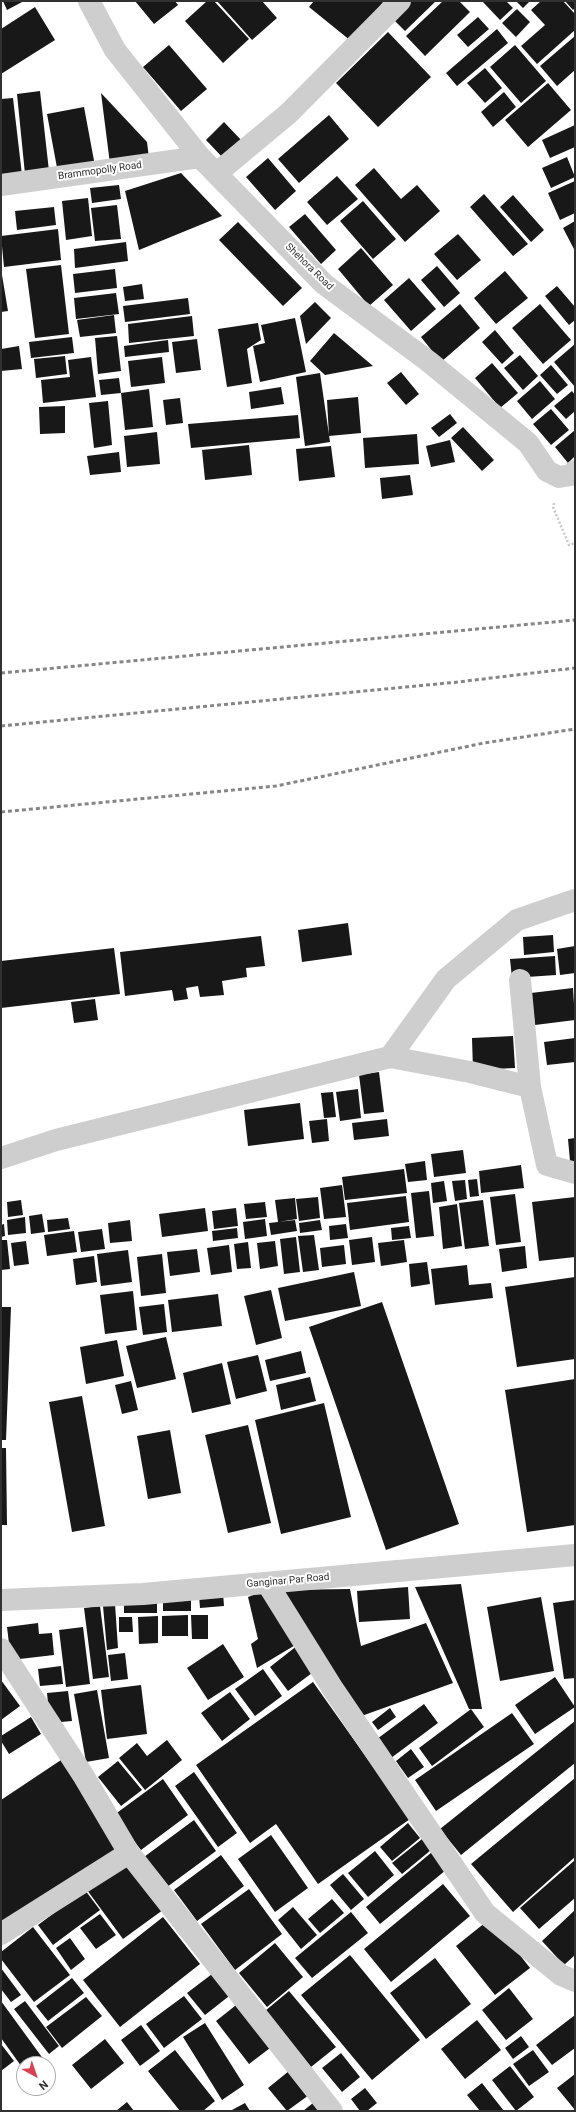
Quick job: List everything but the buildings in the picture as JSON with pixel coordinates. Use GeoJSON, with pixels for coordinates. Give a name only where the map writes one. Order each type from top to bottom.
{"type":"FeatureCollection","features":[{"type":"Feature","properties":{"kind":"street","name":"Shehora Road"},"geometry":{"type":"LineString","coordinates":[[89,1],[115,50],[200,157],[324,284],[428,361],[528,443],[547,471],[559,477],[571,475],[575,471]]}},
{"type":"Feature","properties":{"kind":"street"},"geometry":{"type":"LineString","coordinates":[[217,173],[289,113],[400,1]]}},
{"type":"Feature","properties":{"kind":"street","name":"Brammopolly Road"},"geometry":{"type":"LineString","coordinates":[[1,185],[200,157]]}},
{"type":"Feature","properties":{"kind":"street"},"geometry":{"type":"LineString","coordinates":[[390,1057],[446,979],[517,920],[575,900]]}},
{"type":"Feature","properties":{"kind":"street"},"geometry":{"type":"LineString","coordinates":[[520,980],[530,1087],[547,1165],[575,1173]]}},
{"type":"Feature","properties":{"kind":"street"},"geometry":{"type":"LineString","coordinates":[[1,1158],[56,1140],[390,1057],[470,1072],[530,1087]]}},
{"type":"Feature","properties":{"kind":"street","name":"Ganginar Par Road"},"geometry":{"type":"LineString","coordinates":[[1,1600],[143,1594],[575,1555]]}},
{"type":"Feature","properties":{"kind":"street"},"geometry":{"type":"LineString","coordinates":[[267,1583],[333,1689],[485,1913],[561,1975],[575,1981]]}},
{"type":"Feature","properties":{"kind":"street"},"geometry":{"type":"LineString","coordinates":[[1,1650],[83,1775],[129,1853],[332,2111]]}},
{"type":"Feature","properties":{"kind":"street"},"geometry":{"type":"LineString","coordinates":[[1,1934],[129,1853]]}},
{"type":"Feature","properties":{"kind":"path"},"geometry":{"type":"LineString","coordinates":[[553,507],[569,545],[575,543]]}},
{"type":"Feature","properties":{"kind":"railway"},"geometry":{"type":"LineString","coordinates":[[1,673],[575,620]]}},
{"type":"Feature","properties":{"kind":"railway"},"geometry":{"type":"LineString","coordinates":[[1,726],[458,682],[575,668]]}},
{"type":"Feature","properties":{"kind":"railway"},"geometry":{"type":"LineString","coordinates":[[1,812],[276,786],[484,743],[575,729]]}}]}
